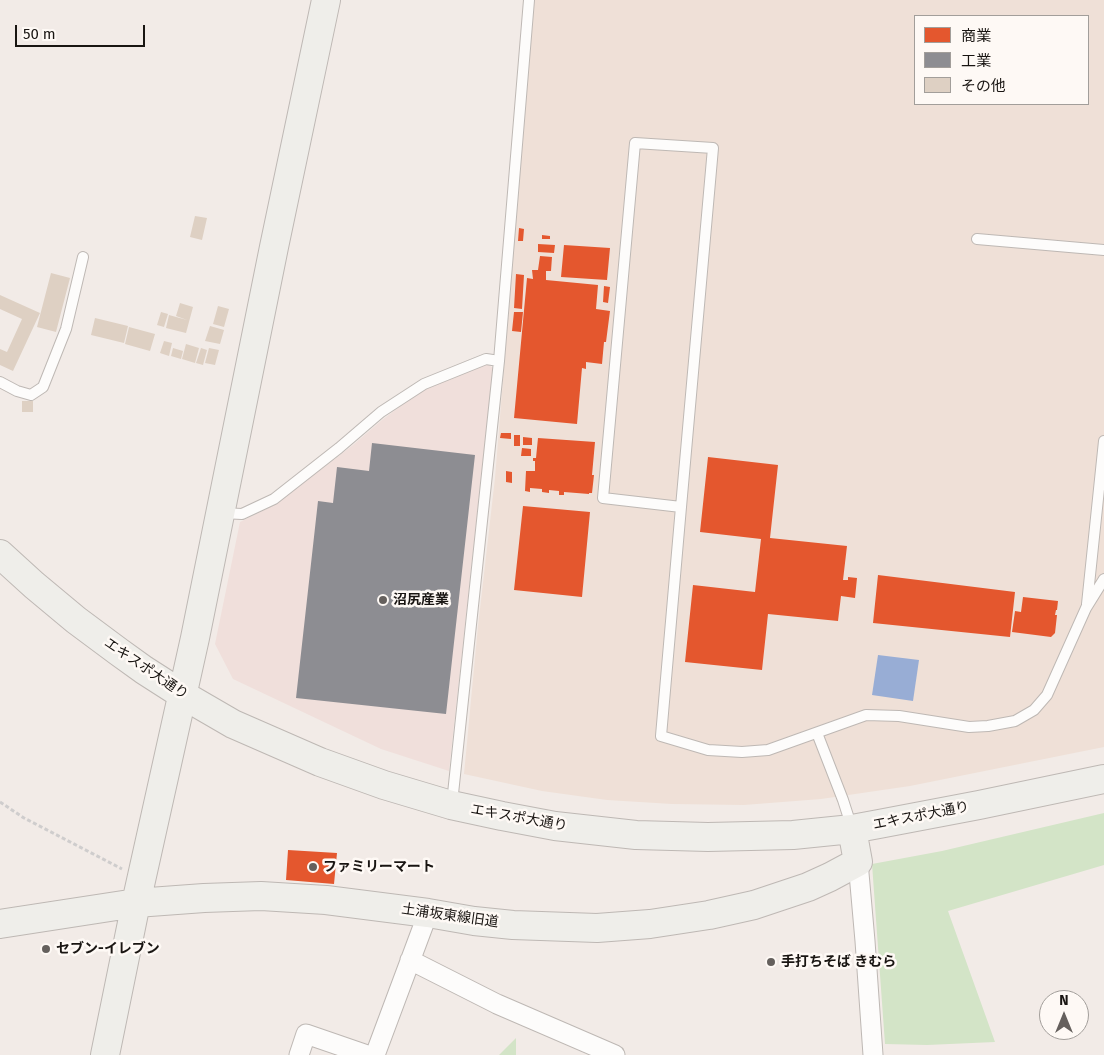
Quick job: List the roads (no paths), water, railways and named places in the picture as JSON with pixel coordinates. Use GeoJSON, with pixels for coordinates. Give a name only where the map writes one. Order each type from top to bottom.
{"type":"FeatureCollection","features":[{"type":"Feature","properties":{"kind":"street"},"geometry":{"type":"LineString","coordinates":[[105,1055],[183,695],[326,0]]}},
{"type":"Feature","properties":{"kind":"street","name":"エキスポ大通り"},"geometry":{"type":"LineString","coordinates":[[0,554],[76,620],[138,666],[233,724],[320,762],[384,785],[451,805],[502,816],[555,826],[636,834],[717,837],[793,834],[852,829],[1104,780]]}},
{"type":"Feature","properties":{"kind":"street"},"geometry":{"type":"LineString","coordinates":[[852,829],[858,862],[866,941],[873,1055]]}},
{"type":"Feature","properties":{"kind":"street","name":"土浦坂東線旧道"},"geometry":{"type":"LineString","coordinates":[[0,924],[139,891],[204,898],[261,896],[326,900],[474,921],[548,927],[597,928],[650,924],[709,915],[754,904],[808,887],[830,878],[858,862]]}},
{"type":"Feature","properties":{"kind":"street"},"geometry":{"type":"LineString","coordinates":[[375,1055],[428,913]]}},
{"type":"Feature","properties":{"kind":"street"},"geometry":{"type":"LineString","coordinates":[[410,960],[496,1004],[615,1055]]}},
{"type":"Feature","properties":{"kind":"street"},"geometry":{"type":"LineString","coordinates":[[299,1055],[306,1034],[367,1055]]}},
{"type":"Feature","properties":{"kind":"lane"},"geometry":{"type":"LineString","coordinates":[[451,805],[499,360],[529,0]]}},
{"type":"Feature","properties":{"kind":"lane"},"geometry":{"type":"LineString","coordinates":[[681,507],[603,498],[635,143],[713,148],[681,507],[660,736],[708,750],[742,752],[768,750],[866,715],[899,716],[969,727],[1015,721],[1034,710],[1047,695],[1086,608],[1104,579]]}},
{"type":"Feature","properties":{"kind":"lane"},"geometry":{"type":"LineString","coordinates":[[977,239],[1104,250]]}},
{"type":"Feature","properties":{"kind":"lane"},"geometry":{"type":"LineString","coordinates":[[0,382],[17,391],[31,395],[43,387],[66,329],[83,257]]}},
{"type":"Feature","properties":{"kind":"lane"},"geometry":{"type":"LineString","coordinates":[[221,512],[242,514],[274,499],[381,412],[424,384],[486,359],[499,360]]}},
{"type":"Feature","properties":{"kind":"lane"},"geometry":{"type":"LineString","coordinates":[[1086,608],[1104,441]]}},
{"type":"Feature","properties":{"kind":"lane"},"geometry":{"type":"LineString","coordinates":[[817,732],[844,800],[852,829]]}},
{"type":"Feature","properties":{"kind":"water"},"geometry":{"type":"Polygon","coordinates":[[[878,655],[919,660],[913,701],[872,695],[878,655]]]}},
{"type":"Feature","properties":{"kind":"place","name":"沼尻産業"},"geometry":{"type":"Point","coordinates":[383,600]}},
{"type":"Feature","properties":{"kind":"place","name":"ファミリーマート"},"geometry":{"type":"Point","coordinates":[313,867]}},
{"type":"Feature","properties":{"kind":"place","name":"セブン-イレブン"},"geometry":{"type":"Point","coordinates":[46,949]}},
{"type":"Feature","properties":{"kind":"place","name":"手打ちそば きむら"},"geometry":{"type":"Point","coordinates":[771,962]}}]}
